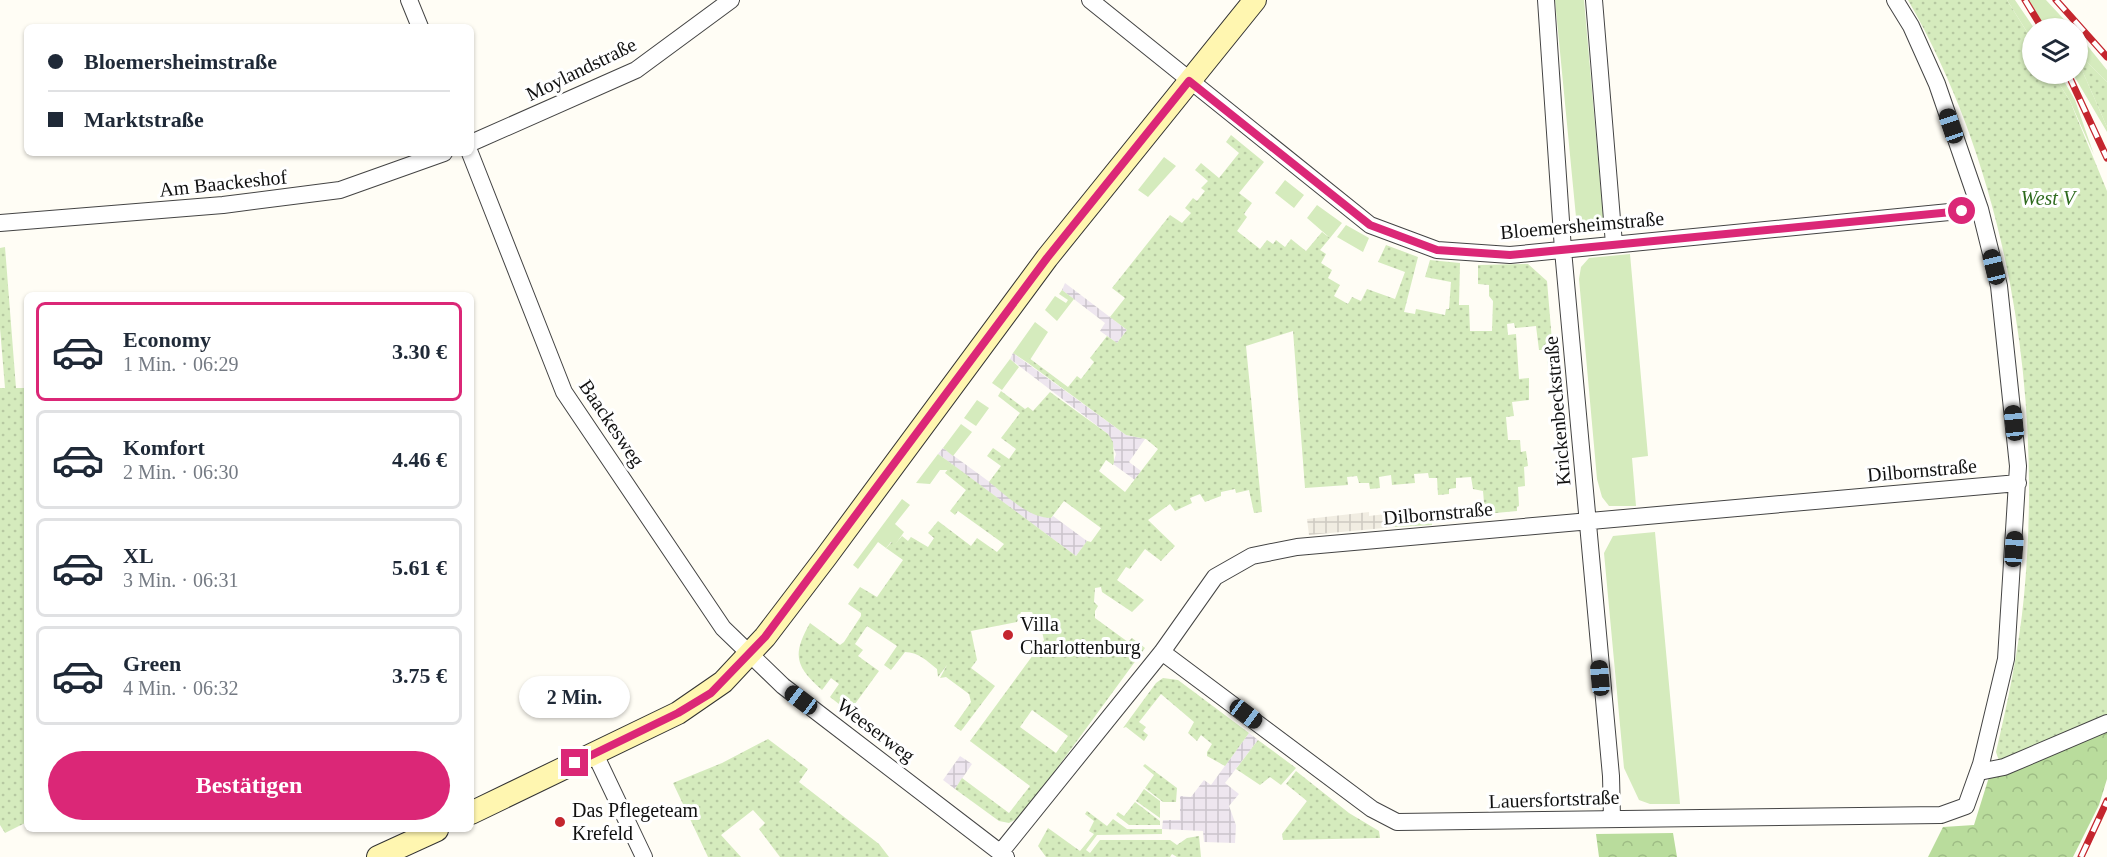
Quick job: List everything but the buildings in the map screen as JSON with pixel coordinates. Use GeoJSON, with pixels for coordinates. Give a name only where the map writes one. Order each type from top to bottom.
{"type":"FeatureCollection","features":[{"type":"Feature","properties":{"kind":"street"},"geometry":{"type":"LineString","coordinates":[[409,0],[419,24]]}},
{"type":"Feature","properties":{"kind":"street","name":"Moylandstraße"},"geometry":{"type":"LineString","coordinates":[[474,142],[636,70],[731,0]]}},
{"type":"Feature","properties":{"kind":"street","name":"Bloemersheimstraße"},"geometry":{"type":"LineString","coordinates":[[1090,0],[1370,225],[1437,250],[1510,255],[1980,209]]}},
{"type":"Feature","properties":{"kind":"street"},"geometry":{"type":"LineString","coordinates":[[474,812],[678,713],[723,682],[749,654],[826,557],[1047,258],[1255,0]]}},
{"type":"Feature","properties":{"kind":"street","name":"Krickenbeckstraße"},"geometry":{"type":"LineString","coordinates":[[1546,0],[1563,250],[1611,776],[1612,818]]}},
{"type":"Feature","properties":{"kind":"street"},"geometry":{"type":"LineString","coordinates":[[1594,0],[1614,244]]}},
{"type":"Feature","properties":{"kind":"street","name":"Lauersfortstraße"},"geometry":{"type":"LineString","coordinates":[[1162,652],[1372,809],[1389,819],[1414,824],[1612,818],[1941,815],[1966,806],[1979,772],[2006,658],[2018,483],[1999,286],[1980,209],[1937,84],[1911,26],[1895,0]]}},
{"type":"Feature","properties":{"kind":"street","name":"Am Baackeshof"},"geometry":{"type":"LineString","coordinates":[[0,224],[223,206],[339,190],[435,156]]}},
{"type":"Feature","properties":{"kind":"street","name":"Baackesweg"},"geometry":{"type":"LineString","coordinates":[[471,156],[564,392],[726,631]]}},
{"type":"Feature","properties":{"kind":"street","name":"Dilbornstraße"},"geometry":{"type":"LineString","coordinates":[[1003,855],[1162,652],[1215,577],[1252,556],[1298,547],[2018,483]]}},
{"type":"Feature","properties":{"kind":"street","name":"Weeserweg"},"geometry":{"type":"LineString","coordinates":[[726,631],[783,686],[1003,855]]}},
{"type":"Feature","properties":{"kind":"street"},"geometry":{"type":"LineString","coordinates":[[1979,772],[2004,767],[2107,723]]}},
{"type":"Feature","properties":{"kind":"street"},"geometry":{"type":"LineString","coordinates":[[595,754],[644,857]]}},
{"type":"Feature","properties":{"kind":"street"},"geometry":{"type":"LineString","coordinates":[[378,857],[433,832]]}},
{"type":"Feature","properties":{"kind":"shaded area"},"geometry":{"type":"Polygon","coordinates":[[[1065,283],[1127,330],[1117,343],[1100,331],[1105,323],[1062,290],[1065,283]]]}},
{"type":"Feature","properties":{"kind":"shaded area"},"geometry":{"type":"Polygon","coordinates":[[[1013,353],[1126,435],[1145,439],[1129,462],[1141,471],[1135,480],[1113,464],[1116,454],[1108,434],[1010,359],[1013,353]]]}},
{"type":"Feature","properties":{"kind":"shaded area"},"geometry":{"type":"Polygon","coordinates":[[[943,448],[1032,513],[1051,518],[1053,516],[1087,541],[1076,556],[938,454],[943,448]]]}},
{"type":"Feature","properties":{"kind":"shaded area"},"geometry":{"type":"Polygon","coordinates":[[[1369,512],[1369,516],[1394,513],[1395,527],[1309,535],[1307,519],[1369,512]]]}},
{"type":"Feature","properties":{"kind":"shaded area"},"geometry":{"type":"Polygon","coordinates":[[[1249,733],[1258,740],[1225,783],[1239,794],[1229,806],[1236,825],[1235,843],[1204,842],[1203,831],[1162,829],[1163,820],[1180,820],[1180,796],[1191,797],[1204,780],[1211,785],[1249,733]]]}},
{"type":"Feature","properties":{"kind":"shaded area"},"geometry":{"type":"Polygon","coordinates":[[[960,756],[972,764],[955,789],[943,780],[960,756]]]}},
{"type":"Feature","properties":{"kind":"green space"},"geometry":{"type":"Polygon","coordinates":[[[1555,0],[1584,0],[1604,226],[1582,227],[1576,217],[1555,0]]]}},
{"type":"Feature","properties":{"kind":"green space","name":"West V"},"geometry":{"type":"Polygon","coordinates":[[[1908,0],[2007,0],[2022,24],[2022,84],[2059,84],[2070,101],[2107,191],[2107,717],[1999,761],[1996,752],[2013,675],[2022,616],[2029,520],[2028,443],[2022,366],[2011,289],[1994,213],[1971,139],[1943,68],[1908,0]]]}},
{"type":"Feature","properties":{"kind":"green space"},"geometry":{"type":"Polygon","coordinates":[[[2007,0],[2015,0],[2027,18],[2022,18],[2022,24],[2007,0]]]}},
{"type":"Feature","properties":{"kind":"green space"},"geometry":{"type":"Polygon","coordinates":[[[2028,0],[2046,0],[2063,18],[2040,18],[2028,0]]]}},
{"type":"Feature","properties":{"kind":"green space"},"geometry":{"type":"Polygon","coordinates":[[[2088,46],[2107,70],[2107,82],[2088,63],[2088,46]]]}},
{"type":"Feature","properties":{"kind":"green space"},"geometry":{"type":"Polygon","coordinates":[[[2088,63],[2107,82],[2107,127],[2088,84],[2088,63]]]}},
{"type":"Feature","properties":{"kind":"green space"},"geometry":{"type":"Polygon","coordinates":[[[2059,84],[2066,84],[2075,100],[2094,155],[2070,101],[2059,84]]]}},
{"type":"Feature","properties":{"kind":"green space"},"geometry":{"type":"Polygon","coordinates":[[[2079,84],[2088,84],[2107,127],[2107,132],[2079,84]]]}},
{"type":"Feature","properties":{"kind":"green space"},"geometry":{"type":"Polygon","coordinates":[[[1231,135],[1264,162],[1239,193],[1252,203],[1244,214],[1247,217],[1237,231],[1260,249],[1267,240],[1273,244],[1276,240],[1285,247],[1291,239],[1306,251],[1322,232],[1330,238],[1320,250],[1326,254],[1321,263],[1332,270],[1328,278],[1340,285],[1334,296],[1348,304],[1352,297],[1361,301],[1367,289],[1395,299],[1405,272],[1378,262],[1386,245],[1418,257],[1404,312],[1415,314],[1416,309],[1445,315],[1446,309],[1449,309],[1451,282],[1425,277],[1430,260],[1460,263],[1459,305],[1469,305],[1470,331],[1492,331],[1493,301],[1489,296],[1489,285],[1478,284],[1478,265],[1528,264],[1547,281],[1554,365],[1548,366],[1546,350],[1539,350],[1536,326],[1515,328],[1514,323],[1507,324],[1508,335],[1516,334],[1519,379],[1529,378],[1529,400],[1512,402],[1514,416],[1506,417],[1508,440],[1520,440],[1521,452],[1526,451],[1528,466],[1524,467],[1525,486],[1518,487],[1519,506],[1517,511],[1485,514],[1483,491],[1473,489],[1471,477],[1456,478],[1456,488],[1449,489],[1449,494],[1438,495],[1437,478],[1429,478],[1428,473],[1414,474],[1415,483],[1392,485],[1391,475],[1379,477],[1380,488],[1370,489],[1369,483],[1359,483],[1357,476],[1347,477],[1348,485],[1305,488],[1293,331],[1246,346],[1262,512],[1254,513],[1249,490],[1236,493],[1235,489],[1221,492],[1221,496],[1205,502],[1200,494],[1190,498],[1192,503],[1175,511],[1170,504],[1148,520],[1175,546],[1161,561],[1145,549],[1130,569],[1126,567],[1117,580],[1144,600],[1132,612],[1102,592],[1101,587],[1095,588],[1094,602],[1098,606],[1095,618],[1128,642],[1132,638],[1145,648],[1022,816],[1009,823],[999,821],[955,789],[962,778],[1009,813],[1030,786],[970,741],[1044,640],[1039,619],[1035,619],[1032,612],[1021,612],[1017,622],[971,631],[977,660],[971,668],[995,686],[961,731],[954,726],[971,702],[969,694],[946,677],[940,678],[947,665],[938,677],[937,669],[926,660],[918,655],[905,652],[891,670],[884,665],[897,646],[867,626],[855,644],[863,650],[858,656],[879,671],[849,712],[830,697],[839,684],[831,678],[822,690],[806,674],[799,660],[800,644],[810,623],[840,645],[844,642],[861,616],[861,613],[848,604],[860,587],[877,597],[903,560],[886,548],[892,542],[895,544],[902,536],[908,541],[911,537],[928,547],[934,538],[928,533],[938,521],[971,546],[977,538],[997,552],[1004,544],[958,511],[955,515],[950,511],[966,490],[945,473],[952,464],[1076,556],[1087,541],[1091,542],[1101,528],[1064,501],[1051,518],[1042,517],[1018,505],[989,482],[1001,466],[987,456],[993,448],[1009,459],[1016,449],[1001,438],[1020,413],[998,396],[1001,391],[1025,409],[1028,407],[1033,411],[1050,392],[1108,434],[1113,442],[1114,462],[1113,465],[1106,460],[1099,471],[1125,492],[1158,449],[1146,439],[1126,435],[1028,363],[1029,358],[1068,387],[1077,376],[1081,379],[1094,362],[1090,358],[1107,336],[1117,343],[1127,330],[1110,317],[1125,298],[1112,288],[1170,215],[1182,223],[1191,213],[1185,208],[1193,198],[1197,201],[1205,191],[1201,188],[1208,181],[1195,170],[1201,163],[1219,178],[1239,153],[1226,142],[1231,135]],[[1032,710],[1020,727],[1056,753],[1068,736],[1032,710]]]}},
{"type":"Feature","properties":{"kind":"green space"},"geometry":{"type":"Polygon","coordinates":[[[1164,157],[1176,166],[1148,197],[1138,190],[1164,157]]]}},
{"type":"Feature","properties":{"kind":"green space"},"geometry":{"type":"Polygon","coordinates":[[[1285,180],[1304,195],[1294,208],[1275,193],[1285,180]]]}},
{"type":"Feature","properties":{"kind":"green space"},"geometry":{"type":"Polygon","coordinates":[[[1317,205],[1342,223],[1330,238],[1307,218],[1317,205]]]}},
{"type":"Feature","properties":{"kind":"green space"},"geometry":{"type":"Polygon","coordinates":[[[1346,225],[1369,238],[1363,252],[1337,237],[1346,225]]]}},
{"type":"Feature","properties":{"kind":"green space"},"geometry":{"type":"Polygon","coordinates":[[[5,247],[16,388],[24,388],[24,824],[5,833],[0,825],[0,388],[5,388],[0,328],[0,248],[5,247]]]}},
{"type":"Feature","properties":{"kind":"green space"},"geometry":{"type":"Polygon","coordinates":[[[1630,254],[1648,456],[1632,458],[1636,506],[1609,506],[1602,497],[1597,479],[1579,279],[1581,267],[1589,258],[1630,254]]]}},
{"type":"Feature","properties":{"kind":"green space"},"geometry":{"type":"Polygon","coordinates":[[[1062,290],[1074,299],[1057,321],[1045,310],[1055,296],[1066,303],[1068,300],[1059,294],[1062,290]]]}},
{"type":"Feature","properties":{"kind":"green space"},"geometry":{"type":"Polygon","coordinates":[[[1035,322],[1048,332],[1028,363],[1013,353],[1035,322]]]}},
{"type":"Feature","properties":{"kind":"green space"},"geometry":{"type":"Polygon","coordinates":[[[1010,359],[1019,367],[1002,390],[992,383],[1010,359]]]}},
{"type":"Feature","properties":{"kind":"green space"},"geometry":{"type":"Polygon","coordinates":[[[977,400],[989,408],[976,426],[964,418],[977,400]]]}},
{"type":"Feature","properties":{"kind":"green space"},"geometry":{"type":"Polygon","coordinates":[[[961,424],[972,432],[953,456],[943,448],[961,424]]]}},
{"type":"Feature","properties":{"kind":"green space"},"geometry":{"type":"Polygon","coordinates":[[[938,454],[952,464],[949,470],[940,470],[930,484],[916,483],[938,454]]]}},
{"type":"Feature","properties":{"kind":"green space"},"geometry":{"type":"Polygon","coordinates":[[[902,499],[910,505],[895,524],[904,532],[895,545],[891,542],[886,548],[878,542],[858,569],[853,565],[902,499]]]}},
{"type":"Feature","properties":{"kind":"green space"},"geometry":{"type":"Polygon","coordinates":[[[1432,511],[1432,525],[1395,527],[1394,513],[1412,514],[1432,511]]]}},
{"type":"Feature","properties":{"kind":"green space"},"geometry":{"type":"Polygon","coordinates":[[[1655,532],[1680,804],[1650,804],[1639,800],[1624,768],[1604,553],[1613,536],[1655,532]]]}},
{"type":"Feature","properties":{"kind":"green space"},"geometry":{"type":"Polygon","coordinates":[[[1163,678],[1178,680],[1249,733],[1225,766],[1207,756],[1212,744],[1201,735],[1197,741],[1188,733],[1194,722],[1161,694],[1139,722],[1146,727],[1143,731],[1148,735],[1144,741],[1126,727],[1123,728],[1156,683],[1163,678]]]}},
{"type":"Feature","properties":{"kind":"green space"},"geometry":{"type":"Polygon","coordinates":[[[2107,727],[2107,779],[2099,805],[2073,857],[1928,857],[1943,827],[1974,825],[1989,777],[2107,727]]]}},
{"type":"Feature","properties":{"kind":"green space"},"geometry":{"type":"Polygon","coordinates":[[[768,739],[808,769],[799,782],[879,844],[889,857],[780,857],[759,829],[765,823],[753,810],[721,835],[741,857],[708,857],[673,783],[722,763],[768,739]]]}},
{"type":"Feature","properties":{"kind":"green space"},"geometry":{"type":"Polygon","coordinates":[[[1258,740],[1296,768],[1281,785],[1270,777],[1260,785],[1236,769],[1258,740]]]}},
{"type":"Feature","properties":{"kind":"green space"},"geometry":{"type":"Polygon","coordinates":[[[1145,764],[1177,788],[1176,802],[1163,802],[1145,788],[1154,775],[1143,766],[1145,764]]]}},
{"type":"Feature","properties":{"kind":"green space"},"geometry":{"type":"Polygon","coordinates":[[[1296,771],[1349,813],[1379,831],[1380,838],[1283,840],[1282,834],[1307,801],[1286,784],[1296,771]]]}},
{"type":"Feature","properties":{"kind":"green space"},"geometry":{"type":"Polygon","coordinates":[[[1144,789],[1160,801],[1160,818],[1136,801],[1144,789]]]}},
{"type":"Feature","properties":{"kind":"green space"},"geometry":{"type":"Polygon","coordinates":[[[1135,802],[1160,821],[1160,825],[1129,825],[1116,815],[1118,812],[1124,816],[1135,802]]]}},
{"type":"Feature","properties":{"kind":"green space"},"geometry":{"type":"Polygon","coordinates":[[[1087,811],[1107,826],[1113,819],[1127,829],[1162,829],[1162,834],[1097,835],[1086,850],[1090,853],[1100,840],[1170,840],[1177,845],[1187,838],[1199,836],[1201,857],[1177,857],[1172,854],[1170,857],[1046,857],[1038,846],[1048,828],[1080,851],[1094,834],[1089,831],[1094,821],[1085,814],[1087,811]]]}},
{"type":"Feature","properties":{"kind":"green space"},"geometry":{"type":"Polygon","coordinates":[[[1673,833],[1677,857],[1599,857],[1596,834],[1673,833]]]}},
{"type":"Feature","properties":{"kind":"railway"},"geometry":{"type":"LineString","coordinates":[[2025,0],[2036,18]]}},
{"type":"Feature","properties":{"kind":"railway"},"geometry":{"type":"LineString","coordinates":[[2056,0],[2107,57]]}},
{"type":"Feature","properties":{"kind":"railway"},"geometry":{"type":"LineString","coordinates":[[2073,84],[2107,158]]}},
{"type":"Feature","properties":{"kind":"railway"},"geometry":{"type":"LineString","coordinates":[[2081,857],[2107,801]]}},
{"type":"Feature","properties":{"kind":"place","name":"Villa Charlottenburg"},"geometry":{"type":"Point","coordinates":[1008,635]}},
{"type":"Feature","properties":{"kind":"place","name":"Das Pflegeteam Krefeld"},"geometry":{"type":"Point","coordinates":[560,822]}},
{"type":"Feature","properties":{"kind":"route"},"geometry":{"type":"LineString","coordinates":[[575,763],[678,713],[711,693],[765,637],[1047,258],[1189,81],[1370,225],[1437,250],[1510,255],[1962,211]]}}]}
